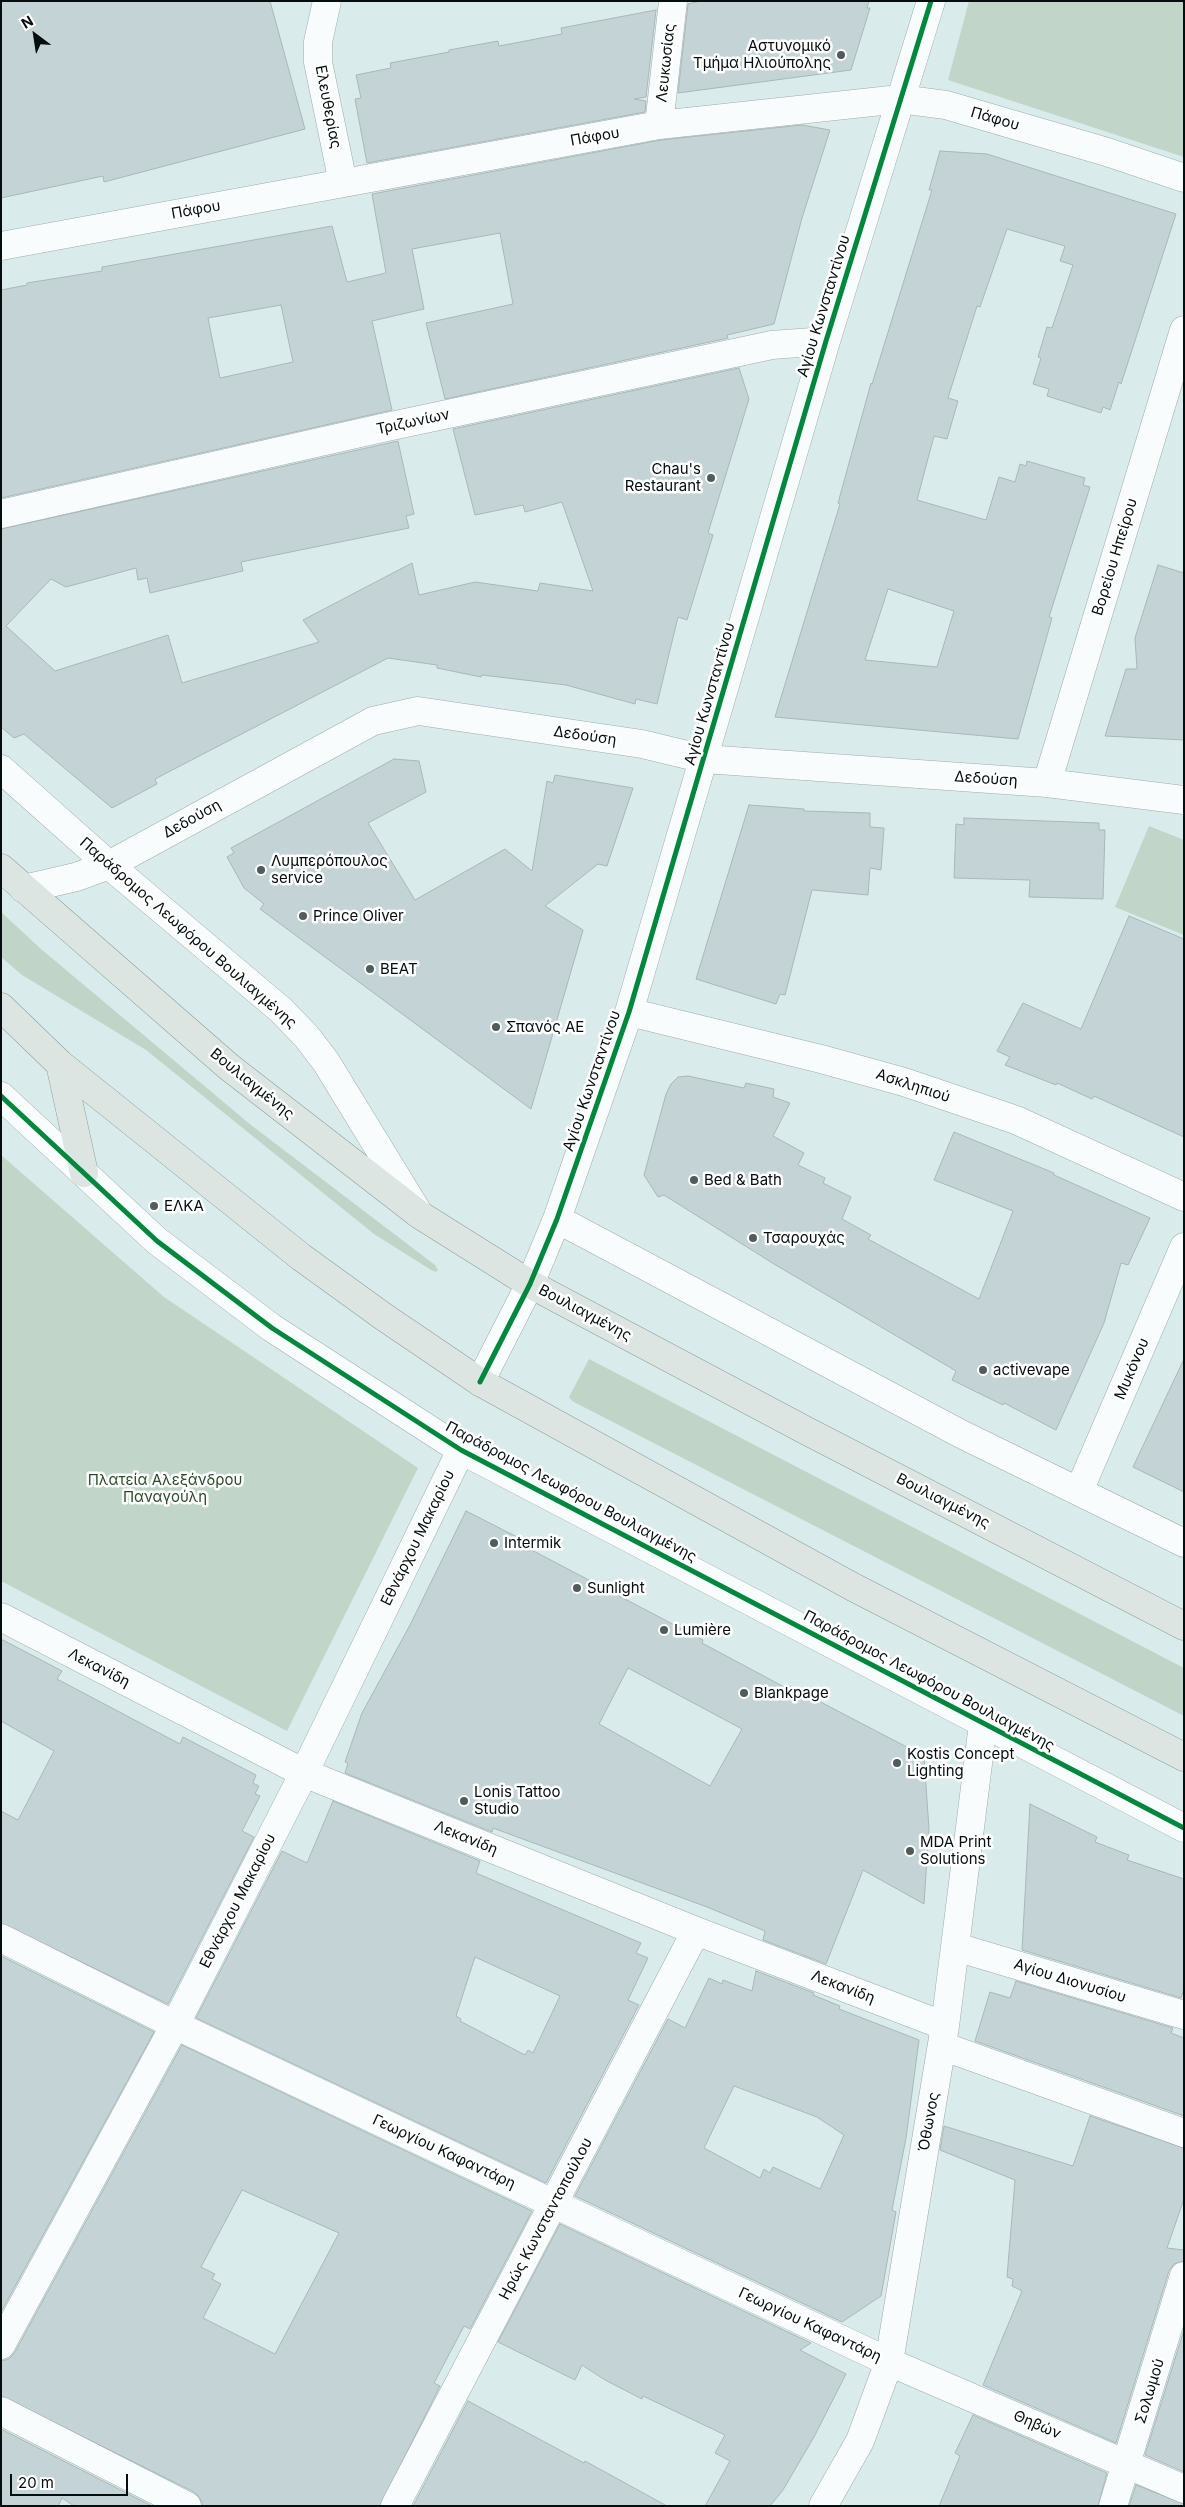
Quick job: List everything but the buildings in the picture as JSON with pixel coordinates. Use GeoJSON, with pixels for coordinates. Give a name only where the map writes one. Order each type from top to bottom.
{"type":"FeatureCollection","features":[{"type":"Feature","properties":{"kind":"main road","name":"Βουλιαγμένης"},"geometry":{"type":"LineString","coordinates":[[1,868],[229,1067],[420,1215],[530,1284],[794,1424],[1184,1626]]}},
{"type":"Feature","properties":{"kind":"main road"},"geometry":{"type":"LineString","coordinates":[[6,1020],[302,1257],[384,1317],[480,1382],[852,1587],[1184,1757]]}},
{"type":"Feature","properties":{"kind":"main road"},"geometry":{"type":"LineString","coordinates":[[60,1064],[84,1174]]}},
{"type":"Feature","properties":{"kind":"street","name":"Ελευθερίας"},"geometry":{"type":"LineString","coordinates":[[327,1],[318,42],[318,62],[343,182]]}},
{"type":"Feature","properties":{"kind":"street","name":"Λευκωσίας"},"geometry":{"type":"LineString","coordinates":[[660,125],[673,1]]}},
{"type":"Feature","properties":{"kind":"street","name":"Αγίου Κωνσταντίνου"},"geometry":{"type":"LineString","coordinates":[[480,1382],[530,1284],[557,1218],[629,1012],[826,341],[930,1]]}},
{"type":"Feature","properties":{"kind":"street","name":"Πάφου"},"geometry":{"type":"LineString","coordinates":[[1,246],[660,125],[900,99],[946,105],[1107,152],[1184,178]]}},
{"type":"Feature","properties":{"kind":"street","name":"Βορείου Ηπείρου"},"geometry":{"type":"LineString","coordinates":[[1047,783],[1184,330]]}},
{"type":"Feature","properties":{"kind":"street","name":"Τριζωνίων"},"geometry":{"type":"LineString","coordinates":[[1,514],[382,428],[762,347],[826,341]]}},
{"type":"Feature","properties":{"kind":"street","name":"Δεδούση"},"geometry":{"type":"LineString","coordinates":[[24,890],[76,877],[109,865],[372,721],[418,711],[642,744],[704,759],[1047,783],[1184,800]]}},
{"type":"Feature","properties":{"kind":"street","name":"Παράδρομος Λεωφόρου Βουλιαγμένης"},"geometry":{"type":"LineString","coordinates":[[1,770],[109,865],[281,1010],[307,1037],[326,1062],[420,1215]]}},
{"type":"Feature","properties":{"kind":"street","name":"Ασκληπιού"},"geometry":{"type":"LineString","coordinates":[[629,1012],[821,1058],[979,1107],[1016,1120],[1184,1197]]}},
{"type":"Feature","properties":{"kind":"street","name":"Παράδρομος Λεωφόρου Βουλιαγμένης"},"geometry":{"type":"LineString","coordinates":[[1,1096],[157,1241],[272,1328],[461,1450],[1184,1828]]}},
{"type":"Feature","properties":{"kind":"street"},"geometry":{"type":"LineString","coordinates":[[557,1218],[961,1434],[1184,1543]]}},
{"type":"Feature","properties":{"kind":"street","name":"Μυκόνου"},"geometry":{"type":"LineString","coordinates":[[1079,1491],[1184,1247]]}},
{"type":"Feature","properties":{"kind":"street","name":"Εθνάρχου Μακαρίου"},"geometry":{"type":"LineString","coordinates":[[1,2345],[175,2025],[304,1773],[461,1450]]}},
{"type":"Feature","properties":{"kind":"street","name":"Λεκανίδη"},"geometry":{"type":"LineString","coordinates":[[1,1617],[304,1773],[696,1931],[944,2036],[1184,2132]]}},
{"type":"Feature","properties":{"kind":"street","name":"Όθωνος"},"geometry":{"type":"LineString","coordinates":[[823,2506],[860,2441],[889,2362],[944,2036],[983,1724]]}},
{"type":"Feature","properties":{"kind":"street","name":"Ηρώς Κωνσταντοπούλου"},"geometry":{"type":"LineString","coordinates":[[395,2506],[696,1931]]}},
{"type":"Feature","properties":{"kind":"street","name":"Γεωργίου Καφαντάρη"},"geometry":{"type":"LineString","coordinates":[[1,1938],[175,2025],[889,2362]]}},
{"type":"Feature","properties":{"kind":"street","name":"Αγίου Διονυσίου"},"geometry":{"type":"LineString","coordinates":[[956,1947],[1184,2015]]}},
{"type":"Feature","properties":{"kind":"street","name":"Σολωμού"},"geometry":{"type":"LineString","coordinates":[[1113,2506],[1128,2464],[1184,2276]]}},
{"type":"Feature","properties":{"kind":"street","name":"Θηβών"},"geometry":{"type":"LineString","coordinates":[[889,2362],[1184,2489]]}},
{"type":"Feature","properties":{"kind":"street"},"geometry":{"type":"LineString","coordinates":[[1,2411],[187,2506]]}},
{"type":"Feature","properties":{"kind":"green space"},"geometry":{"type":"Polygon","coordinates":[[[969,1],[1184,1],[1184,157],[948,80],[969,1]]]}},
{"type":"Feature","properties":{"kind":"green space"},"geometry":{"type":"Polygon","coordinates":[[[1149,826],[1184,840],[1184,935],[1115,907],[1149,826]]]}},
{"type":"Feature","properties":{"kind":"green space"},"geometry":{"type":"Polygon","coordinates":[[[1,912],[41,949],[251,1125],[435,1265],[438,1270],[436,1272],[431,1270],[374,1234],[146,1050],[22,975],[1,957],[1,912]]]}},
{"type":"Feature","properties":{"kind":"green space","name":"Πλατεία Αλεξάνδρου Παναγούλη"},"geometry":{"type":"Polygon","coordinates":[[[1,1155],[164,1297],[418,1468],[287,1731],[1,1581],[1,1155]]]}},
{"type":"Feature","properties":{"kind":"green space"},"geometry":{"type":"Polygon","coordinates":[[[589,1359],[1184,1668],[1184,1716],[572,1401],[569,1397],[589,1359]]]}},
{"type":"Feature","properties":{"kind":"cycle path"},"geometry":{"type":"LineString","coordinates":[[480,1382],[530,1284],[557,1219],[629,1012],[826,341],[931,1]]}},
{"type":"Feature","properties":{"kind":"cycle path"},"geometry":{"type":"LineString","coordinates":[[1,1096],[157,1241],[272,1328],[461,1450],[1184,1828]]}},
{"type":"Feature","properties":{"kind":"place","name":"Αστυνομικό Τμήμα Ηλιούπολης"},"geometry":{"type":"Point","coordinates":[841,55]}},
{"type":"Feature","properties":{"kind":"place","name":"Chau's Restaurant"},"geometry":{"type":"Point","coordinates":[711,478]}},
{"type":"Feature","properties":{"kind":"place","name":"Λυμπερόπουλος service"},"geometry":{"type":"Point","coordinates":[261,870]}},
{"type":"Feature","properties":{"kind":"place","name":"Prince Oliver"},"geometry":{"type":"Point","coordinates":[303,916]}},
{"type":"Feature","properties":{"kind":"place","name":"ΒΕΑΤ"},"geometry":{"type":"Point","coordinates":[370,969]}},
{"type":"Feature","properties":{"kind":"place","name":"Σπανός ΑΕ"},"geometry":{"type":"Point","coordinates":[496,1027]}},
{"type":"Feature","properties":{"kind":"place","name":"Bed & Bath"},"geometry":{"type":"Point","coordinates":[694,1180]}},
{"type":"Feature","properties":{"kind":"place","name":"ΕΛΚΑ"},"geometry":{"type":"Point","coordinates":[154,1206]}},
{"type":"Feature","properties":{"kind":"place","name":"Τσαρουχάς"},"geometry":{"type":"Point","coordinates":[753,1238]}},
{"type":"Feature","properties":{"kind":"place","name":"activevape"},"geometry":{"type":"Point","coordinates":[983,1370]}},
{"type":"Feature","properties":{"kind":"place","name":"Intermik"},"geometry":{"type":"Point","coordinates":[494,1543]}},
{"type":"Feature","properties":{"kind":"place","name":"Sunlight"},"geometry":{"type":"Point","coordinates":[577,1588]}},
{"type":"Feature","properties":{"kind":"place","name":"Lumière"},"geometry":{"type":"Point","coordinates":[664,1630]}},
{"type":"Feature","properties":{"kind":"place","name":"Blankpage"},"geometry":{"type":"Point","coordinates":[744,1693]}},
{"type":"Feature","properties":{"kind":"place","name":"Kostis Concept Lighting"},"geometry":{"type":"Point","coordinates":[897,1763]}},
{"type":"Feature","properties":{"kind":"place","name":"Lonis Tattoo Studio"},"geometry":{"type":"Point","coordinates":[464,1801]}},
{"type":"Feature","properties":{"kind":"place","name":"MDA Print Solutions"},"geometry":{"type":"Point","coordinates":[910,1851]}}]}
